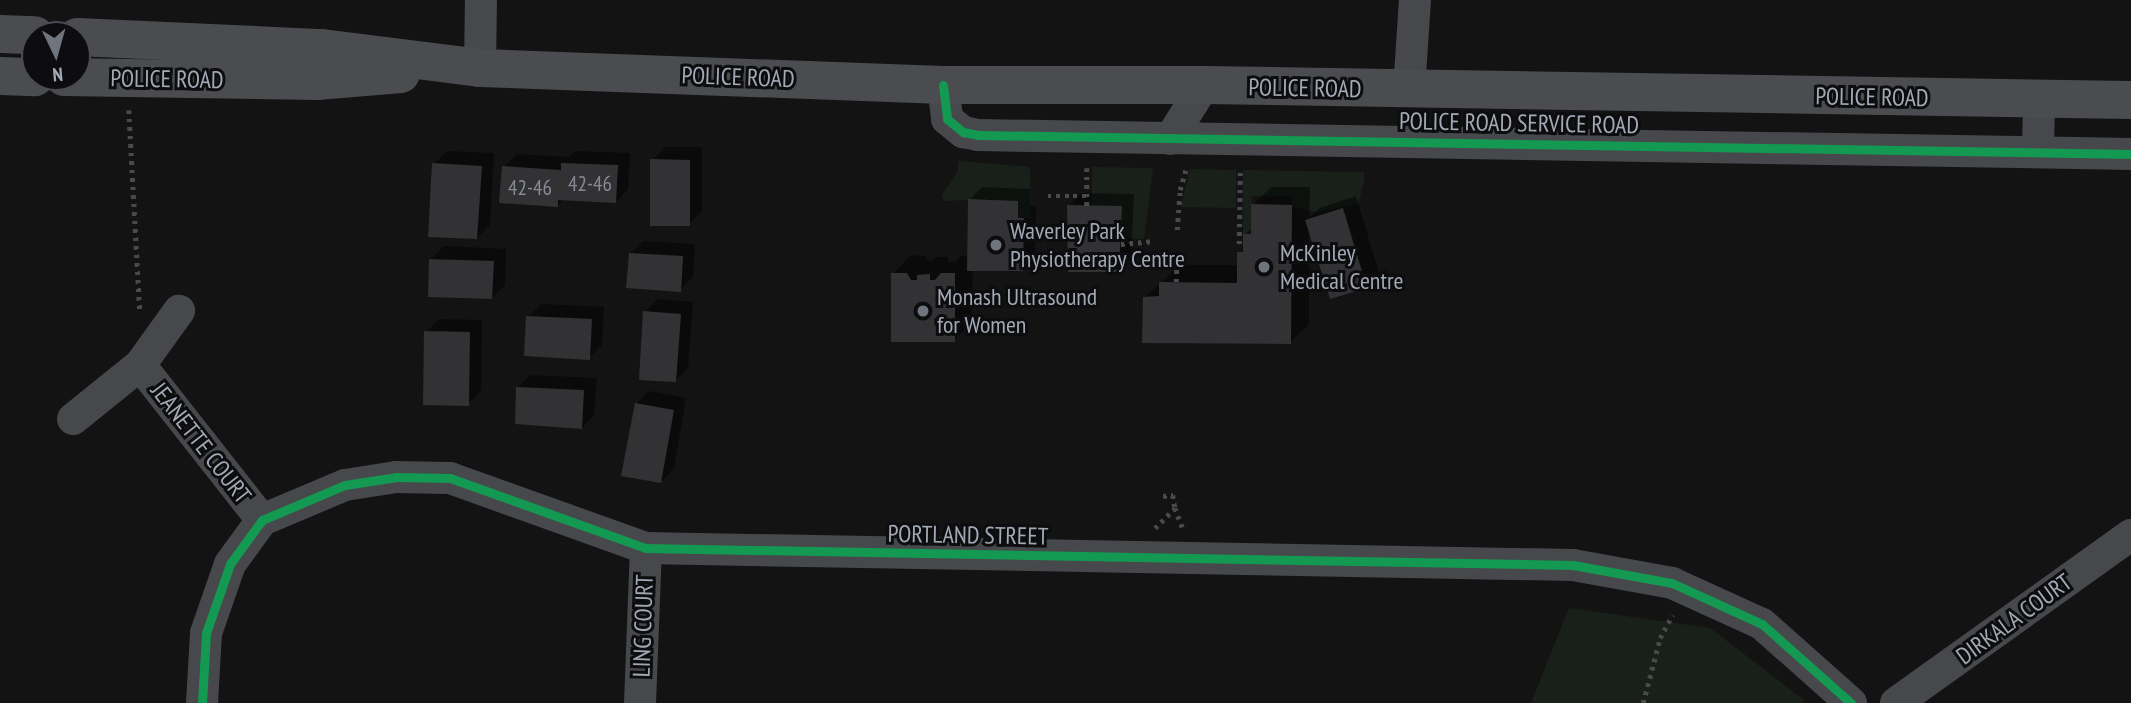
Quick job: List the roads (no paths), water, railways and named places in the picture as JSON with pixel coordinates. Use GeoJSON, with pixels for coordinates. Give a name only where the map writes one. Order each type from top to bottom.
{"type":"FeatureCollection","features":[{"type":"Feature","properties":{"kind":"main road"},"geometry":{"type":"LineString","coordinates":[[0,34],[21,35]]}},
{"type":"Feature","properties":{"kind":"main road","name":"POLICE ROAD"},"geometry":{"type":"LineString","coordinates":[[91,38],[322,48],[480,68],[943,85],[1204,86],[2131,100]]}},
{"type":"Feature","properties":{"kind":"main road","name":"POLICE ROAD"},"geometry":{"type":"LineString","coordinates":[[91,77],[317,81],[480,68]]}},
{"type":"Feature","properties":{"kind":"main road"},"geometry":{"type":"LineString","coordinates":[[0,76],[21,76]]}},
{"type":"Feature","properties":{"kind":"street"},"geometry":{"type":"LineString","coordinates":[[480,68],[481,0]]}},
{"type":"Feature","properties":{"kind":"street"},"geometry":{"type":"LineString","coordinates":[[1409,90],[1415,0]]}},
{"type":"Feature","properties":{"kind":"street","name":"POLICE ROAD SERVICE ROAD"},"geometry":{"type":"LineString","coordinates":[[943,85],[947,119],[963,132],[978,135],[2131,154]]}},
{"type":"Feature","properties":{"kind":"street"},"geometry":{"type":"LineString","coordinates":[[1170,139],[1204,86]]}},
{"type":"Feature","properties":{"kind":"street"},"geometry":{"type":"LineString","coordinates":[[2038,152],[2039,99]]}},
{"type":"Feature","properties":{"kind":"street","name":"JEANETTE COURT"},"geometry":{"type":"LineString","coordinates":[[74,419],[141,363],[179,312]]}},
{"type":"Feature","properties":{"kind":"street","name":"JEANETTE COURT"},"geometry":{"type":"LineString","coordinates":[[141,363],[262,520]]}},
{"type":"Feature","properties":{"kind":"street","name":"PORTLAND STREET"},"geometry":{"type":"LineString","coordinates":[[262,520],[345,485],[396,477],[450,478],[646,548],[1573,565],[1672,583],[1762,624],[1851,703]]}},
{"type":"Feature","properties":{"kind":"street"},"geometry":{"type":"LineString","coordinates":[[202,703],[206,633],[230,564],[262,520]]}},
{"type":"Feature","properties":{"kind":"street","name":"DIRKALA COURT"},"geometry":{"type":"LineString","coordinates":[[1896,703],[2131,535]]}},
{"type":"Feature","properties":{"kind":"street","name":"LING COURT"},"geometry":{"type":"LineString","coordinates":[[640,703],[646,548]]}},
{"type":"Feature","properties":{"kind":"place","name":"Waverley Park Physiotherapy Centre"},"geometry":{"type":"Point","coordinates":[996,245]}},
{"type":"Feature","properties":{"kind":"place","name":"McKinley Medical Centre"},"geometry":{"type":"Point","coordinates":[1264,267]}},
{"type":"Feature","properties":{"kind":"place","name":"Monash Ultrasound for Women"},"geometry":{"type":"Point","coordinates":[923,311]}}]}
